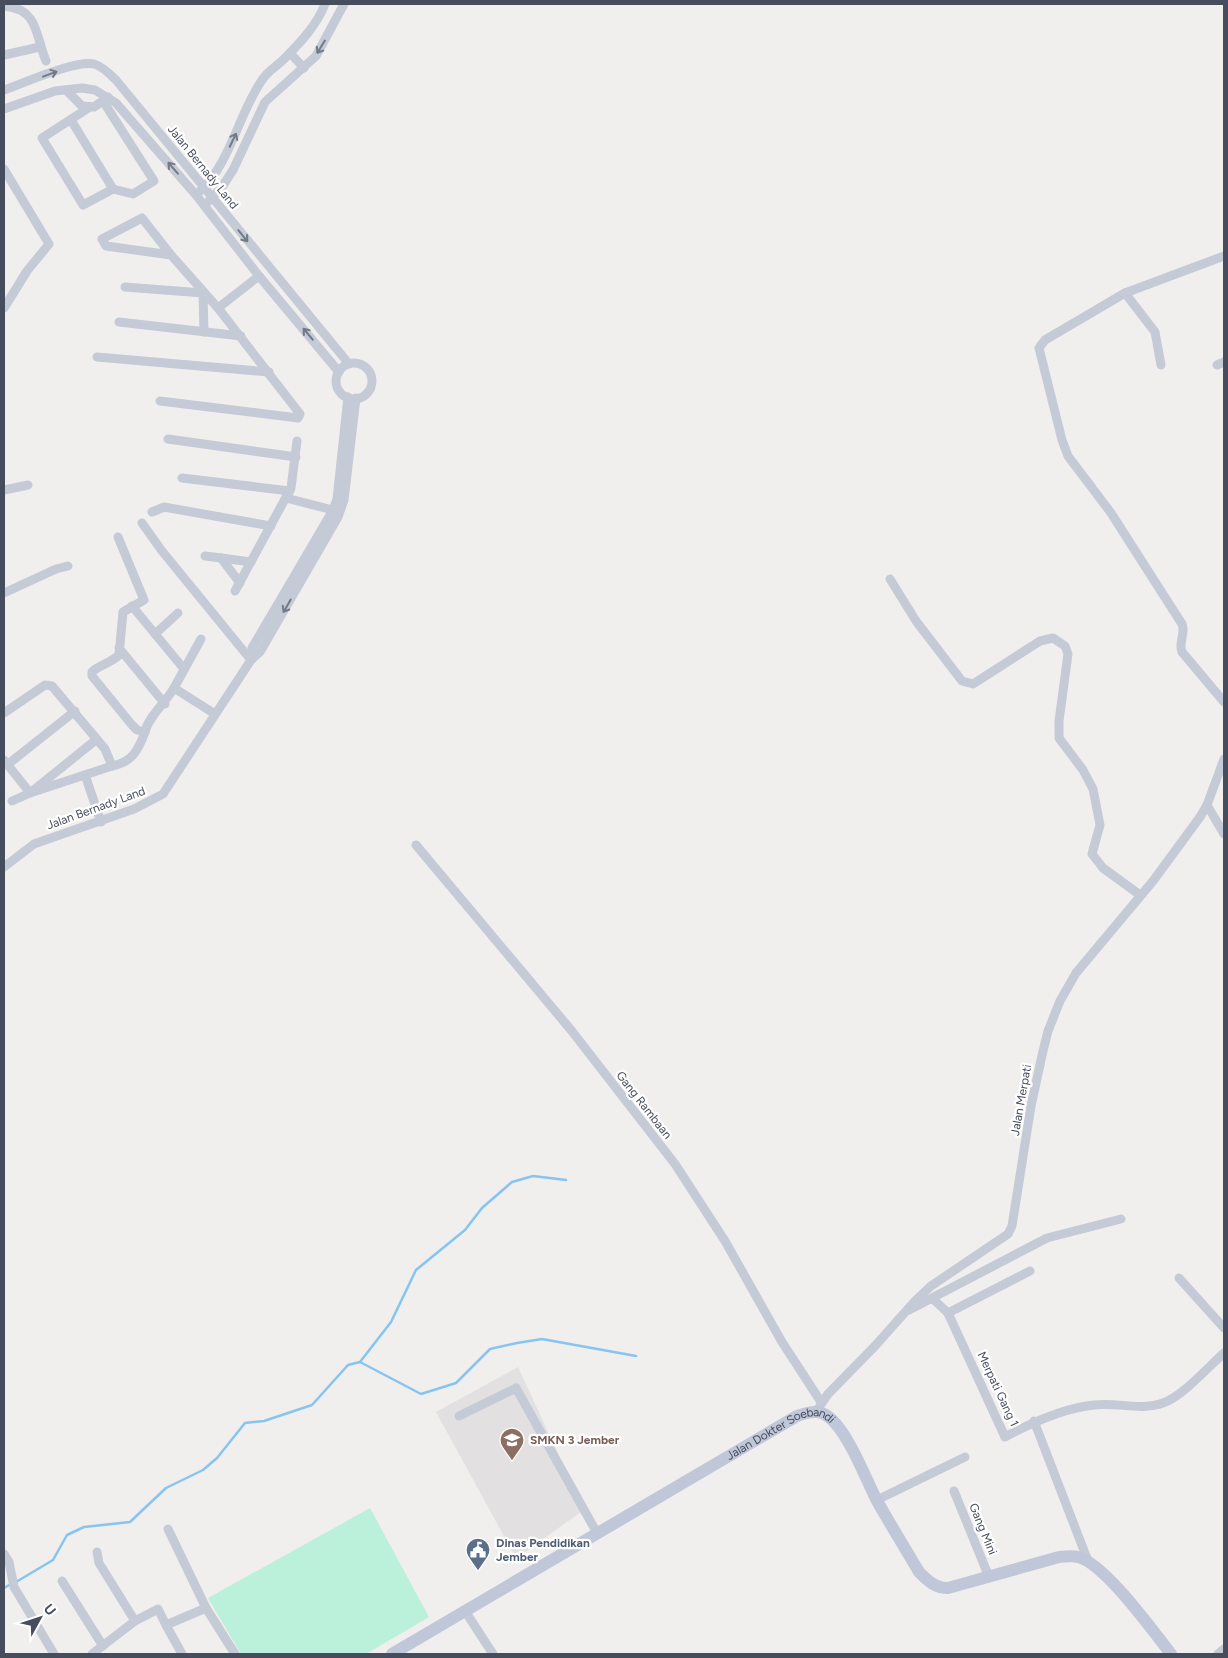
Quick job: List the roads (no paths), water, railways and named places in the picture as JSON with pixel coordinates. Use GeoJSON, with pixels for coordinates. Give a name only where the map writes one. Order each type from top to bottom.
{"type":"FeatureCollection","features":[{"type":"Feature","properties":{"kind":"main road","name":"Jalan Dokter Soebandi"},"geometry":{"type":"LineString","coordinates":[[392,1654],[797,1416],[819,1407],[823,1414],[832,1420],[842,1433],[877,1500],[919,1572],[928,1582],[940,1588],[948,1588],[1059,1557],[1077,1556],[1088,1561]]}},
{"type":"Feature","properties":{"kind":"main road"},"geometry":{"type":"LineString","coordinates":[[1088,1561],[1110,1580],[1171,1654]]}},
{"type":"Feature","properties":{"kind":"street"},"geometry":{"type":"LineString","coordinates":[[196,195],[204,187],[231,145],[249,102],[263,78],[290,53],[321,14],[325,4]]}},
{"type":"Feature","properties":{"kind":"street"},"geometry":{"type":"LineString","coordinates":[[205,206],[222,187],[237,162],[265,102],[316,56],[344,4]]}},
{"type":"Feature","properties":{"kind":"street"},"geometry":{"type":"LineString","coordinates":[[4,6],[25,11],[39,33],[40,47],[46,61]]}},
{"type":"Feature","properties":{"kind":"street"},"geometry":{"type":"LineString","coordinates":[[4,55],[40,47]]}},
{"type":"Feature","properties":{"kind":"street"},"geometry":{"type":"LineString","coordinates":[[290,53],[304,68]]}},
{"type":"Feature","properties":{"kind":"street","name":"Jalan Bernady Land"},"geometry":{"type":"LineString","coordinates":[[4,90],[77,65],[94,64],[116,80],[349,364],[362,365],[371,376],[370,389],[363,396],[352,398],[342,394],[337,386],[339,372],[259,276],[205,206],[128,116],[95,90],[55,90],[4,109]]}},
{"type":"Feature","properties":{"kind":"street"},"geometry":{"type":"LineString","coordinates":[[66,90],[82,106],[94,107],[106,99],[154,182],[132,194],[113,189],[83,205],[42,138],[90,107]]}},
{"type":"Feature","properties":{"kind":"street"},"geometry":{"type":"LineString","coordinates":[[71,120],[113,189]]}},
{"type":"Feature","properties":{"kind":"street"},"geometry":{"type":"LineString","coordinates":[[4,169],[48,244],[27,271],[4,308]]}},
{"type":"Feature","properties":{"kind":"street"},"geometry":{"type":"LineString","coordinates":[[160,401],[298,418],[300,414],[218,308],[170,255],[142,218],[102,239],[106,246],[170,255]]}},
{"type":"Feature","properties":{"kind":"street"},"geometry":{"type":"LineString","coordinates":[[1224,256],[1126,293],[1045,340],[1039,348],[1062,440],[1068,456],[1111,513],[1182,624],[1184,628],[1180,644],[1182,652],[1224,702]]}},
{"type":"Feature","properties":{"kind":"street"},"geometry":{"type":"LineString","coordinates":[[218,308],[259,276]]}},
{"type":"Feature","properties":{"kind":"street"},"geometry":{"type":"LineString","coordinates":[[125,287],[203,293]]}},
{"type":"Feature","properties":{"kind":"street"},"geometry":{"type":"LineString","coordinates":[[203,293],[204,332]]}},
{"type":"Feature","properties":{"kind":"street"},"geometry":{"type":"LineString","coordinates":[[1126,293],[1155,332],[1161,365]]}},
{"type":"Feature","properties":{"kind":"street"},"geometry":{"type":"LineString","coordinates":[[119,322],[240,336]]}},
{"type":"Feature","properties":{"kind":"street"},"geometry":{"type":"LineString","coordinates":[[97,357],[269,372]]}},
{"type":"Feature","properties":{"kind":"street"},"geometry":{"type":"LineString","coordinates":[[339,372],[349,364]]}},
{"type":"Feature","properties":{"kind":"street","name":"Jalan Bernady Land"},"geometry":{"type":"LineString","coordinates":[[251,660],[252,648],[333,510],[337,499],[352,398]]}},
{"type":"Feature","properties":{"kind":"street","name":"Jalan Bernady Land"},"geometry":{"type":"LineString","coordinates":[[4,867],[34,844],[101,822],[154,800],[163,794],[251,660],[260,652],[341,510],[352,398]]}},
{"type":"Feature","properties":{"kind":"street"},"geometry":{"type":"LineString","coordinates":[[168,439],[296,457]]}},
{"type":"Feature","properties":{"kind":"street"},"geometry":{"type":"LineString","coordinates":[[221,558],[238,587],[293,482],[296,441]]}},
{"type":"Feature","properties":{"kind":"street"},"geometry":{"type":"LineString","coordinates":[[182,478],[288,494],[333,510]]}},
{"type":"Feature","properties":{"kind":"street"},"geometry":{"type":"LineString","coordinates":[[4,490],[28,485]]}},
{"type":"Feature","properties":{"kind":"street"},"geometry":{"type":"LineString","coordinates":[[152,512],[164,507],[271,526]]}},
{"type":"Feature","properties":{"kind":"street"},"geometry":{"type":"LineString","coordinates":[[142,523],[162,551],[251,660]]}},
{"type":"Feature","properties":{"kind":"street"},"geometry":{"type":"LineString","coordinates":[[118,537],[144,600],[124,612],[119,655],[107,664],[94,669],[92,676],[132,725],[137,730],[145,732]]}},
{"type":"Feature","properties":{"kind":"street"},"geometry":{"type":"LineString","coordinates":[[205,556],[251,562]]}},
{"type":"Feature","properties":{"kind":"street"},"geometry":{"type":"LineString","coordinates":[[4,593],[68,566]]}},
{"type":"Feature","properties":{"kind":"street"},"geometry":{"type":"LineString","coordinates":[[890,579],[916,621],[962,681],[974,684],[1040,640],[1054,638],[1064,646],[1068,654],[1059,738],[1083,770],[1093,789],[1100,825],[1092,854],[1103,868],[1140,895]]}},
{"type":"Feature","properties":{"kind":"street"},"geometry":{"type":"LineString","coordinates":[[132,606],[184,669]]}},
{"type":"Feature","properties":{"kind":"street"},"geometry":{"type":"LineString","coordinates":[[155,634],[178,614]]}},
{"type":"Feature","properties":{"kind":"street"},"geometry":{"type":"LineString","coordinates":[[12,801],[30,793],[128,761],[140,744],[150,720],[165,704],[201,639]]}},
{"type":"Feature","properties":{"kind":"street"},"geometry":{"type":"LineString","coordinates":[[119,648],[165,704]]}},
{"type":"Feature","properties":{"kind":"street"},"geometry":{"type":"LineString","coordinates":[[4,712],[48,684],[58,690],[76,711],[105,749],[112,766]]}},
{"type":"Feature","properties":{"kind":"street"},"geometry":{"type":"LineString","coordinates":[[174,688],[215,714]]}},
{"type":"Feature","properties":{"kind":"street"},"geometry":{"type":"LineString","coordinates":[[30,793],[6,763],[76,711]]}},
{"type":"Feature","properties":{"kind":"street"},"geometry":{"type":"LineString","coordinates":[[30,793],[97,739]]}},
{"type":"Feature","properties":{"kind":"street","name":"Jalan Merpati"},"geometry":{"type":"LineString","coordinates":[[819,1407],[931,1286],[1008,1234],[1015,1212],[1031,1106],[1044,1045],[1053,1016],[1076,973],[1140,895],[1207,805],[1224,759]]}},
{"type":"Feature","properties":{"kind":"street"},"geometry":{"type":"LineString","coordinates":[[85,775],[101,822]]}},
{"type":"Feature","properties":{"kind":"street"},"geometry":{"type":"LineString","coordinates":[[1207,805],[1224,834]]}},
{"type":"Feature","properties":{"kind":"street","name":"Gang Rambaan"},"geometry":{"type":"LineString","coordinates":[[416,845],[571,1030],[675,1164],[725,1241],[819,1407]]}},
{"type":"Feature","properties":{"kind":"street"},"geometry":{"type":"LineString","coordinates":[[907,1310],[933,1299],[1047,1238],[1121,1219]]}},
{"type":"Feature","properties":{"kind":"street"},"geometry":{"type":"LineString","coordinates":[[948,1313],[1030,1271]]}},
{"type":"Feature","properties":{"kind":"street"},"geometry":{"type":"LineString","coordinates":[[1179,1278],[1224,1328]]}},
{"type":"Feature","properties":{"kind":"street","name":"Merpati Gang 1"},"geometry":{"type":"LineString","coordinates":[[933,1299],[948,1313],[1005,1436],[1034,1421],[1094,1404],[1133,1406],[1161,1404],[1175,1396],[1224,1353]]}},
{"type":"Feature","properties":{"kind":"street"},"geometry":{"type":"LineString","coordinates":[[459,1416],[516,1388],[598,1533]]}},
{"type":"Feature","properties":{"kind":"street"},"geometry":{"type":"LineString","coordinates":[[1034,1421],[1088,1561]]}},
{"type":"Feature","properties":{"kind":"street"},"geometry":{"type":"LineString","coordinates":[[877,1500],[965,1457]]}},
{"type":"Feature","properties":{"kind":"street","name":"Gang Mini"},"geometry":{"type":"LineString","coordinates":[[954,1490],[989,1577]]}},
{"type":"Feature","properties":{"kind":"street"},"geometry":{"type":"LineString","coordinates":[[168,1529],[206,1608],[235,1654]]}},
{"type":"Feature","properties":{"kind":"street"},"geometry":{"type":"LineString","coordinates":[[97,1552],[99,1563],[134,1621]]}},
{"type":"Feature","properties":{"kind":"street"},"geometry":{"type":"LineString","coordinates":[[4,1554],[10,1562],[14,1587],[54,1654]]}},
{"type":"Feature","properties":{"kind":"street"},"geometry":{"type":"LineString","coordinates":[[62,1581],[103,1646]]}},
{"type":"Feature","properties":{"kind":"street"},"geometry":{"type":"LineString","coordinates":[[166,1625],[206,1608]]}},
{"type":"Feature","properties":{"kind":"street"},"geometry":{"type":"LineString","coordinates":[[92,1654],[134,1621],[159,1609],[182,1654]]}},
{"type":"Feature","properties":{"kind":"street"},"geometry":{"type":"LineString","coordinates":[[465,1612],[493,1654]]}},
{"type":"Feature","properties":{"kind":"street"},"geometry":{"type":"LineString","coordinates":[[1218,1654],[1224,1649]]}},
{"type":"Feature","properties":{"kind":"waterway"},"geometry":{"type":"LineString","coordinates":[[16,1582],[53,1560],[67,1535],[84,1527],[130,1522],[166,1488],[203,1470],[217,1458],[245,1423],[264,1421],[312,1405],[348,1365],[360,1362],[391,1322],[416,1270],[465,1230],[482,1208],[512,1182],[533,1176],[566,1180]]}},
{"type":"Feature","properties":{"kind":"waterway"},"geometry":{"type":"LineString","coordinates":[[360,1362],[421,1394],[456,1383],[490,1349],[517,1343],[542,1339],[636,1356]]}},
{"type":"Feature","properties":{"kind":"waterway"},"geometry":{"type":"LineString","coordinates":[[4,1588],[11,1584]]}},
{"type":"Feature","properties":{"kind":"place","name":"SMKN 3 Jember"},"geometry":{"type":"Point","coordinates":[512,1461]}},
{"type":"Feature","properties":{"kind":"place","name":"Dinas Pendidikan Jember"},"geometry":{"type":"Point","coordinates":[478,1571]}}]}
